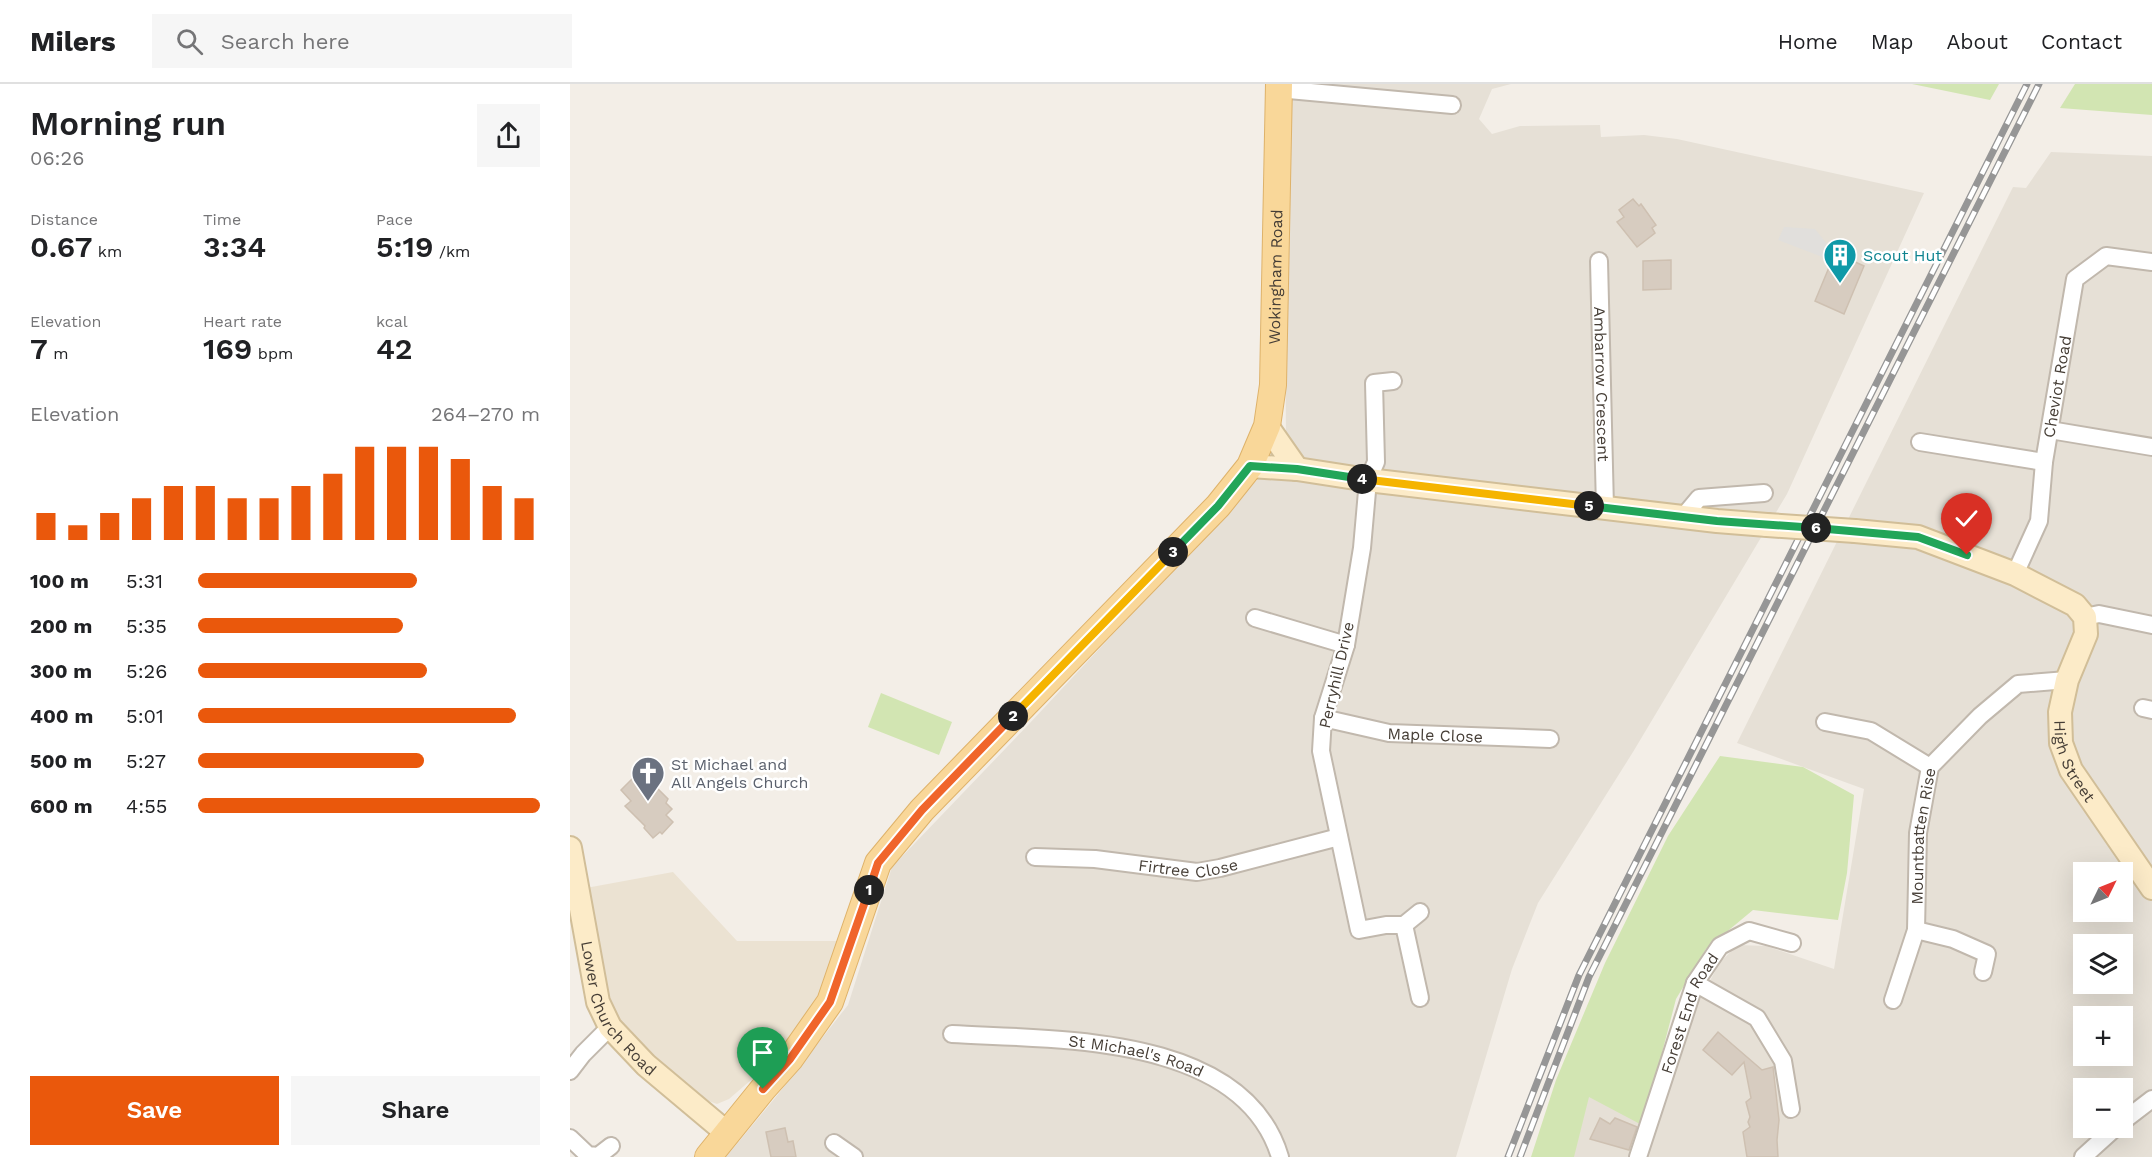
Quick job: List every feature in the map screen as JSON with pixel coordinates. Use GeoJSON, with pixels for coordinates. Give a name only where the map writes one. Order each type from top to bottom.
{"type":"FeatureCollection","features":[{"type":"Feature","properties":{"kind":"main road","name":"Wokingham Road"},"geometry":{"type":"LineString","coordinates":[[1250,466],[1267,426],[1273,386],[1278,87]]}},
{"type":"Feature","properties":{"kind":"main road"},"geometry":{"type":"LineString","coordinates":[[708,1157],[790,1059],[830,1002],[878,863],[922,810],[1218,506],[1250,466]]}},
{"type":"Feature","properties":{"kind":"street"},"geometry":{"type":"LineString","coordinates":[[1278,87],[1452,105]]}},
{"type":"Feature","properties":{"kind":"street","name":"Cheviot Road"},"geometry":{"type":"LineString","coordinates":[[2015,574],[2038,521],[2044,462],[2074,279],[2106,256],[2152,262]]}},
{"type":"Feature","properties":{"kind":"street","name":"Ambarrow Crescent"},"geometry":{"type":"LineString","coordinates":[[1599,261],[1605,508]]}},
{"type":"Feature","properties":{"kind":"street","name":"Perryhill Drive"},"geometry":{"type":"LineString","coordinates":[[1393,381],[1374,383],[1376,462],[1368,480],[1362,548],[1346,645],[1323,718],[1321,751],[1359,930],[1386,925],[1404,925]]}},
{"type":"Feature","properties":{"kind":"street"},"geometry":{"type":"LineString","coordinates":[[1267,426],[1297,469]]}},
{"type":"Feature","properties":{"kind":"street"},"geometry":{"type":"LineString","coordinates":[[2050,430],[2152,447]]}},
{"type":"Feature","properties":{"kind":"street"},"geometry":{"type":"LineString","coordinates":[[1920,442],[2044,462]]}},
{"type":"Feature","properties":{"kind":"street"},"geometry":{"type":"LineString","coordinates":[[1250,466],[1297,469],[1368,480],[1683,518],[1918,537],[2015,574],[2075,605],[2085,617],[2099,614],[2152,625]]}},
{"type":"Feature","properties":{"kind":"street"},"geometry":{"type":"LineString","coordinates":[[1683,518],[1699,498],[1764,494]]}},
{"type":"Feature","properties":{"kind":"street","name":"High Street"},"geometry":{"type":"LineString","coordinates":[[2085,617],[2086,634],[2067,680],[2060,712],[2061,743],[2071,770],[2152,888]]}},
{"type":"Feature","properties":{"kind":"street"},"geometry":{"type":"LineString","coordinates":[[1255,618],[1346,645]]}},
{"type":"Feature","properties":{"kind":"street","name":"Mountbatten Rise"},"geometry":{"type":"LineString","coordinates":[[1893,1000],[1916,930],[1918,833],[1930,767],[1980,716],[2018,684],[2067,680]]}},
{"type":"Feature","properties":{"kind":"street","name":"Maple Close"},"geometry":{"type":"LineString","coordinates":[[1323,718],[1389,733],[1550,739]]}},
{"type":"Feature","properties":{"kind":"street"},"geometry":{"type":"LineString","coordinates":[[1825,722],[1871,731],[1930,767]]}},
{"type":"Feature","properties":{"kind":"street","name":"Firtree Close"},"geometry":{"type":"LineString","coordinates":[[1035,857],[1095,859],[1197,872],[1340,837]]}},
{"type":"Feature","properties":{"kind":"street","name":"Lower Church Road"},"geometry":{"type":"LineString","coordinates":[[570,848],[598,1002],[610,1027],[646,1065],[727,1133]]}},
{"type":"Feature","properties":{"kind":"street"},"geometry":{"type":"LineString","coordinates":[[1420,912],[1404,925],[1420,998]]}},
{"type":"Feature","properties":{"kind":"street"},"geometry":{"type":"LineString","coordinates":[[1916,930],[1953,939],[1988,954],[1983,972]]}},
{"type":"Feature","properties":{"kind":"street","name":"Forest End Road"},"geometry":{"type":"LineString","coordinates":[[1638,1157],[1695,983],[1720,946],[1749,931],[1792,943]]}},
{"type":"Feature","properties":{"kind":"street"},"geometry":{"type":"LineString","coordinates":[[1695,983],[1756,1018],[1783,1061],[1791,1108]]}},
{"type":"Feature","properties":{"kind":"street"},"geometry":{"type":"LineString","coordinates":[[570,1071],[583,1054],[610,1027]]}},
{"type":"Feature","properties":{"kind":"street","name":"St Michael's Road"},"geometry":{"type":"LineString","coordinates":[[952,1034],[1078,1041],[1139,1051],[1174,1061],[1213,1077],[1254,1110],[1280,1157]]}},
{"type":"Feature","properties":{"kind":"street"},"geometry":{"type":"LineString","coordinates":[[2133,1114],[2152,1099]]}},
{"type":"Feature","properties":{"kind":"street"},"geometry":{"type":"LineString","coordinates":[[570,1138],[588,1155],[598,1156],[611,1146]]}},
{"type":"Feature","properties":{"kind":"street"},"geometry":{"type":"LineString","coordinates":[[2083,1157],[2104,1138]]}},
{"type":"Feature","properties":{"kind":"street"},"geometry":{"type":"LineString","coordinates":[[834,1143],[854,1157]]}},
{"type":"Feature","properties":{"kind":"shaded area"},"geometry":{"type":"Polygon","coordinates":[[[1290,84],[1511,84],[1492,89],[1479,119],[1492,134],[1520,126],[1600,125],[1601,137],[1644,135],[1677,139],[1924,193],[1787,494],[1633,752],[1538,903],[1512,969],[1456,1157],[726,1157],[848,1005],[892,867],[1286,449],[1285,245],[1290,84]]]}},
{"type":"Feature","properties":{"kind":"shaded area"},"geometry":{"type":"Polygon","coordinates":[[[2051,152],[2152,156],[2152,1157],[1567,1157],[1589,1080],[1657,1120],[1697,1005],[1720,962],[1738,945],[1766,946],[1834,969],[1864,789],[1737,743],[2013,187],[2026,188],[2051,152]]]}},
{"type":"Feature","properties":{"kind":"shaded area"},"geometry":{"type":"Polygon","coordinates":[[[1784,227],[1815,229],[1830,248],[1825,258],[1778,240],[1784,227]]]}},
{"type":"Feature","properties":{"kind":"shaded area"},"geometry":{"type":"Polygon","coordinates":[[[673,872],[737,941],[841,941],[821,997],[781,1054],[729,1099],[717,1104],[703,1099],[621,1026],[605,988],[586,888],[673,872]]]}},
{"type":"Feature","properties":{"kind":"green space"},"geometry":{"type":"Polygon","coordinates":[[[1912,84],[1999,84],[1990,100],[1912,84]]]}},
{"type":"Feature","properties":{"kind":"green space"},"geometry":{"type":"Polygon","coordinates":[[[2075,84],[2152,84],[2152,115],[2060,108],[2075,84]]]}},
{"type":"Feature","properties":{"kind":"green space"},"geometry":{"type":"Polygon","coordinates":[[[881,693],[952,722],[939,755],[868,727],[881,693]]]}},
{"type":"Feature","properties":{"kind":"green space"},"geometry":{"type":"Polygon","coordinates":[[[1720,756],[1803,767],[1854,795],[1847,873],[1838,920],[1753,910],[1706,949],[1676,999],[1650,1099],[1640,1124],[1589,1097],[1574,1157],[1531,1157],[1556,1080],[1605,963],[1668,836],[1720,756]]]}},
{"type":"Feature","properties":{"kind":"building"},"geometry":{"type":"Polygon","coordinates":[[[1633,199],[1639,206],[1641,204],[1656,225],[1652,228],[1655,233],[1637,247],[1617,222],[1624,217],[1619,210],[1633,199]]]}},
{"type":"Feature","properties":{"kind":"building","name":"Scout Hut"},"geometry":{"type":"Polygon","coordinates":[[[1835,253],[1864,266],[1844,314],[1815,301],[1835,253]]]}},
{"type":"Feature","properties":{"kind":"building"},"geometry":{"type":"Polygon","coordinates":[[[1671,260],[1671,289],[1643,290],[1643,261],[1671,260]]]}},
{"type":"Feature","properties":{"kind":"building","name":"St Michael and All Angels Church"},"geometry":{"type":"Polygon","coordinates":[[[640,771],[668,799],[666,803],[672,809],[666,815],[673,822],[662,834],[660,832],[653,838],[644,828],[645,826],[625,806],[631,801],[621,790],[640,771]]]}},
{"type":"Feature","properties":{"kind":"building"},"geometry":{"type":"Polygon","coordinates":[[[1718,1032],[1762,1070],[1773,1067],[1779,1120],[1778,1157],[1747,1157],[1743,1132],[1750,1127],[1746,1102],[1751,1098],[1744,1062],[1732,1075],[1703,1050],[1718,1032]]]}},
{"type":"Feature","properties":{"kind":"building"},"geometry":{"type":"Polygon","coordinates":[[[1600,1118],[1610,1124],[1615,1118],[1637,1127],[1629,1150],[1590,1139],[1600,1118]]]}},
{"type":"Feature","properties":{"kind":"building"},"geometry":{"type":"Polygon","coordinates":[[[785,1128],[788,1142],[793,1141],[796,1157],[771,1157],[766,1132],[785,1128]]]}},
{"type":"Feature","properties":{"kind":"railway"},"geometry":{"type":"LineString","coordinates":[[1508,1157],[1579,975],[2027,84]]}},
{"type":"Feature","properties":{"kind":"railway"},"geometry":{"type":"LineString","coordinates":[[1520,1157],[1589,977],[2039,84]]}},
{"type":"Feature","properties":{"kind":"place","name":"Scout Hut"},"geometry":{"type":"Point","coordinates":[1840,284]}},
{"type":"Feature","properties":{"kind":"place","name":"St Michael and All Angels Church"},"geometry":{"type":"Point","coordinates":[648,802]}},
{"type":"Feature","properties":{"kind":"route"},"geometry":{"type":"LineString","coordinates":[[763,1089],[790,1059],[830,1002],[878,863],[922,810],[1218,506],[1250,466],[1297,469],[1480,494],[1717,521],[1918,537],[1967,555]]}}]}
